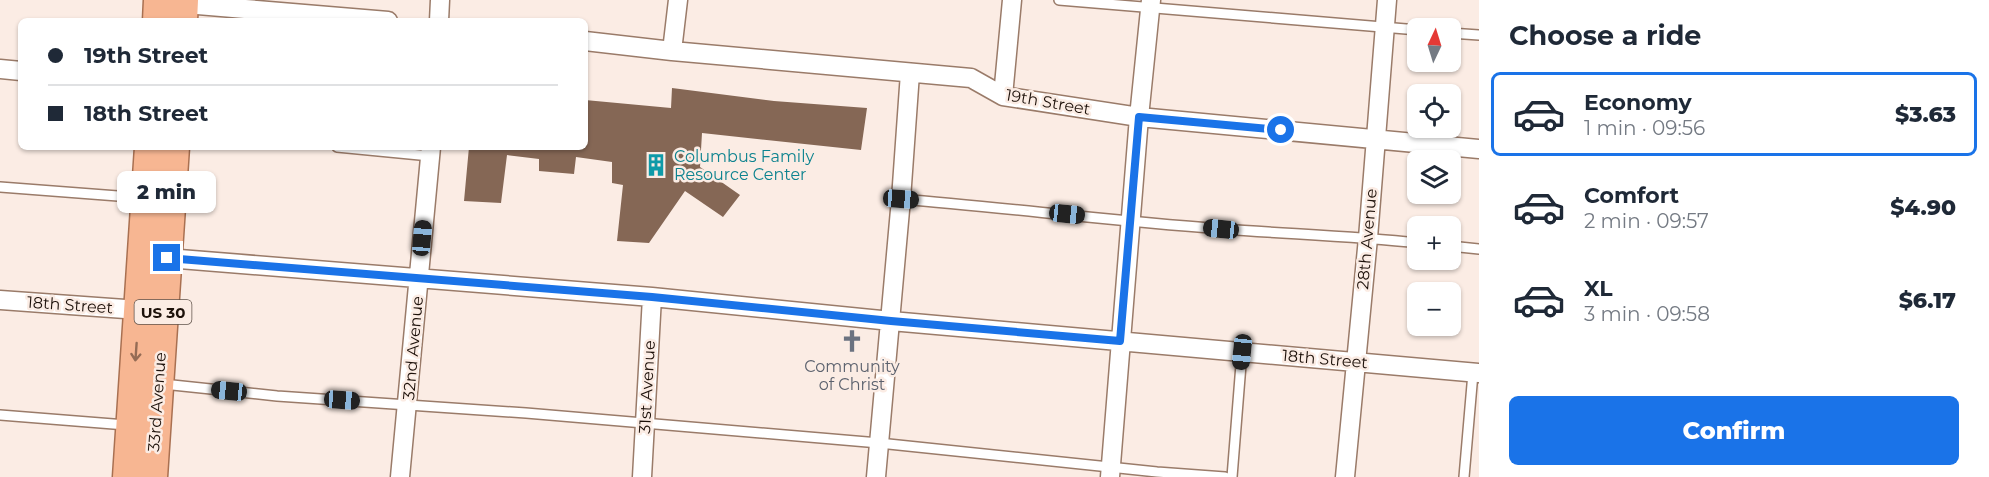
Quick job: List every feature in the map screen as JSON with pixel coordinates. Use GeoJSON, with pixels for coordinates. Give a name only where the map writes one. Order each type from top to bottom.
{"type":"FeatureCollection","features":[{"type":"Feature","properties":{"kind":"highway","name":"33rd Avenue"},"geometry":{"type":"LineString","coordinates":[[128,477],[150,150]]}},
{"type":"Feature","properties":{"kind":"highway","name":"33rd Avenue"},"geometry":{"type":"LineString","coordinates":[[152,477],[174,150]]}},
{"type":"Feature","properties":{"kind":"street"},"geometry":{"type":"LineString","coordinates":[[439,18],[440,0]]}},
{"type":"Feature","properties":{"kind":"street"},"geometry":{"type":"LineString","coordinates":[[672,51],[678,0]]}},
{"type":"Feature","properties":{"kind":"street"},"geometry":{"type":"LineString","coordinates":[[1003,96],[1012,0]]}},
{"type":"Feature","properties":{"kind":"street","name":"28th Avenue"},"geometry":{"type":"LineString","coordinates":[[1346,477],[1387,0]]}},
{"type":"Feature","properties":{"kind":"street"},"geometry":{"type":"LineString","coordinates":[[1110,472],[1150,4]]}},
{"type":"Feature","properties":{"kind":"street"},"geometry":{"type":"LineString","coordinates":[[171,8],[338,18]]}},
{"type":"Feature","properties":{"kind":"street","name":"19th Street"},"geometry":{"type":"LineString","coordinates":[[588,42],[970,78],[1003,96],[1139,117],[1479,149]]}},
{"type":"Feature","properties":{"kind":"street"},"geometry":{"type":"LineString","coordinates":[[0,69],[18,71]]}},
{"type":"Feature","properties":{"kind":"street"},"geometry":{"type":"LineString","coordinates":[[876,477],[891,321],[910,73]]}},
{"type":"Feature","properties":{"kind":"street","name":"32nd Avenue"},"geometry":{"type":"LineString","coordinates":[[400,477],[430,152]]}},
{"type":"Feature","properties":{"kind":"street","name":"18th Street"},"geometry":{"type":"LineString","coordinates":[[167,258],[652,297],[891,321],[1476,373]]}},
{"type":"Feature","properties":{"kind":"street","name":"31st Avenue"},"geometry":{"type":"LineString","coordinates":[[642,477],[652,297]]}},
{"type":"Feature","properties":{"kind":"street","name":"18th Street"},"geometry":{"type":"LineString","coordinates":[[0,300],[139,310]]}},
{"type":"Feature","properties":{"kind":"lane"},"geometry":{"type":"LineString","coordinates":[[1059,0],[1150,4],[1407,29]]}},
{"type":"Feature","properties":{"kind":"lane"},"geometry":{"type":"LineString","coordinates":[[1461,34],[1479,35]]}},
{"type":"Feature","properties":{"kind":"lane"},"geometry":{"type":"LineString","coordinates":[[393,150],[430,152]]}},
{"type":"Feature","properties":{"kind":"lane"},"geometry":{"type":"LineString","coordinates":[[0,187],[147,198]]}},
{"type":"Feature","properties":{"kind":"lane"},"geometry":{"type":"LineString","coordinates":[[901,199],[1221,229],[1407,242]]}},
{"type":"Feature","properties":{"kind":"lane"},"geometry":{"type":"LineString","coordinates":[[1461,247],[1479,249]]}},
{"type":"Feature","properties":{"kind":"lane"},"geometry":{"type":"LineString","coordinates":[[1232,477],[1242,352]]}},
{"type":"Feature","properties":{"kind":"lane"},"geometry":{"type":"LineString","coordinates":[[1464,477],[1476,373]]}},
{"type":"Feature","properties":{"kind":"lane"},"geometry":{"type":"LineString","coordinates":[[158,383],[277,396],[879,443],[1110,472],[1225,477]]}},
{"type":"Feature","properties":{"kind":"lane"},"geometry":{"type":"LineString","coordinates":[[0,415],[132,425]]}},
{"type":"Feature","properties":{"kind":"building","name":"Columbus Family Resource Center"},"geometry":{"type":"Polygon","coordinates":[[[672,88],[774,101],[867,108],[861,150],[702,133],[700,167],[740,195],[723,217],[685,191],[649,243],[617,241],[623,185],[612,183],[612,162],[576,157],[574,174],[539,171],[539,159],[507,155],[501,203],[464,201],[469,150],[588,150],[588,100],[671,108],[672,88]]]}},
{"type":"Feature","properties":{"kind":"place","name":"Columbus Family Resource Center"},"geometry":{"type":"Point","coordinates":[656,165]}},
{"type":"Feature","properties":{"kind":"place","name":"Community of Christ"},"geometry":{"type":"Point","coordinates":[852,341]}},
{"type":"Feature","properties":{"kind":"route"},"geometry":{"type":"LineString","coordinates":[[167,258],[652,297],[1120,341],[1139,117],[1281,130]]}}]}
